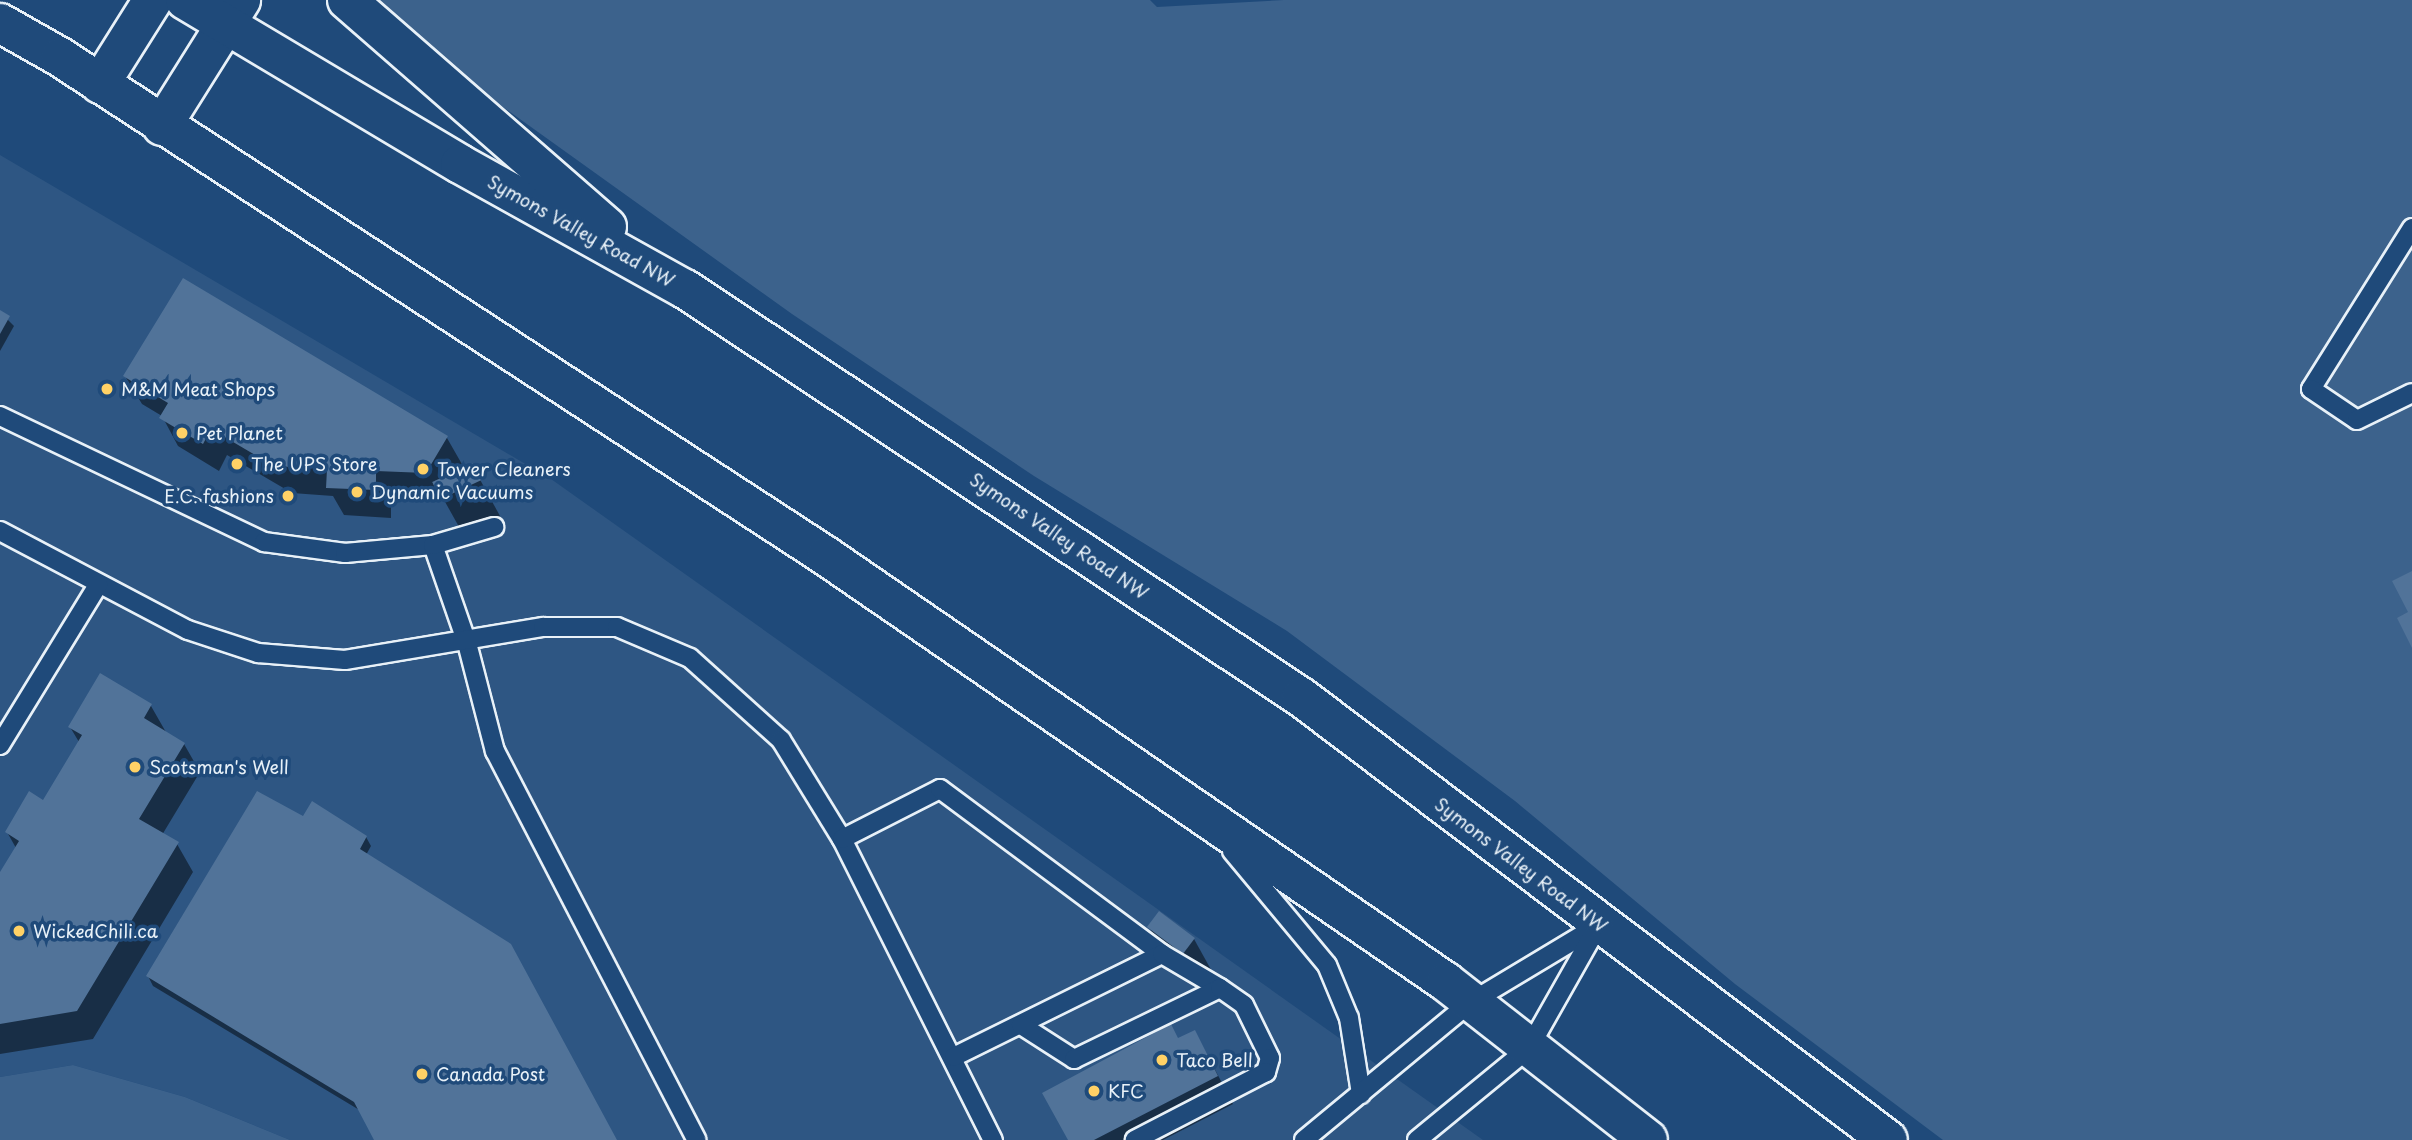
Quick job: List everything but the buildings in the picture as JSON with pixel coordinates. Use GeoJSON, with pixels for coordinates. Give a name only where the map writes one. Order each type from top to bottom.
{"type":"FeatureCollection","features":[{"type":"Feature","properties":{"kind":"main road"},"geometry":{"type":"LineString","coordinates":[[100,84],[153,0]]}},
{"type":"Feature","properties":{"kind":"main road","name":"Symons Valley Road NW"},"geometry":{"type":"LineString","coordinates":[[185,0],[234,12],[460,164],[685,289],[1301,697],[1599,925],[1888,1140]]}},
{"type":"Feature","properties":{"kind":"main road"},"geometry":{"type":"LineString","coordinates":[[347,0],[593,216],[685,289]]}},
{"type":"Feature","properties":{"kind":"main road"},"geometry":{"type":"LineString","coordinates":[[162,126],[234,12]]}},
{"type":"Feature","properties":{"kind":"main road"},"geometry":{"type":"LineString","coordinates":[[0,23],[100,84],[826,556],[1471,1002],[1648,1140]]}},
{"type":"Feature","properties":{"kind":"lane"},"geometry":{"type":"LineString","coordinates":[[2412,228],[2311,389],[2357,420],[2412,393]]}},
{"type":"Feature","properties":{"kind":"lane"},"geometry":{"type":"LineString","coordinates":[[0,416],[264,542],[345,553],[433,545],[494,527]]}},
{"type":"Feature","properties":{"kind":"lane"},"geometry":{"type":"LineString","coordinates":[[0,531],[98,585],[188,630],[258,653],[345,660],[467,643],[543,627],[617,627],[690,658],[781,740],[842,839],[954,1057],[993,1140]]}},
{"type":"Feature","properties":{"kind":"lane"},"geometry":{"type":"LineString","coordinates":[[433,545],[467,643],[495,751],[696,1140]]}},
{"type":"Feature","properties":{"kind":"lane"},"geometry":{"type":"LineString","coordinates":[[0,745],[98,585]]}},
{"type":"Feature","properties":{"kind":"lane"},"geometry":{"type":"LineString","coordinates":[[842,839],[940,789],[1162,954],[1244,1004],[1270,1058],[1266,1072],[1135,1140]]}},
{"type":"Feature","properties":{"kind":"lane"},"geometry":{"type":"LineString","coordinates":[[1201,813],[1327,965],[1349,1018],[1361,1094]]}},
{"type":"Feature","properties":{"kind":"lane"},"geometry":{"type":"LineString","coordinates":[[1304,1140],[1471,1002],[1599,925]]}},
{"type":"Feature","properties":{"kind":"lane"},"geometry":{"type":"LineString","coordinates":[[1417,1140],[1529,1048],[1599,925]]}},
{"type":"Feature","properties":{"kind":"lane"},"geometry":{"type":"LineString","coordinates":[[954,1057],[1162,954]]}},
{"type":"Feature","properties":{"kind":"lane"},"geometry":{"type":"LineString","coordinates":[[1021,1025],[1074,1059],[1220,988]]}},
{"type":"Feature","properties":{"kind":"shaded area"},"geometry":{"type":"Polygon","coordinates":[[[378,0],[1150,0],[1157,7],[1284,0],[2412,0],[2412,1140],[1943,1140],[1735,984],[1515,801],[1287,631],[1034,476],[792,314],[489,97],[378,0]]]}},
{"type":"Feature","properties":{"kind":"shaded area"},"geometry":{"type":"Polygon","coordinates":[[[0,155],[551,479],[1483,1140],[290,1140],[185,1097],[73,1065],[0,1077],[0,155]]]}},
{"type":"Feature","properties":{"kind":"shaded area"},"geometry":{"type":"Polygon","coordinates":[[[73,1065],[185,1097],[290,1140],[0,1140],[0,1077],[73,1065]]]}},
{"type":"Feature","properties":{"kind":"place","name":"M&M Meat Shops"},"geometry":{"type":"Point","coordinates":[107,389]}},
{"type":"Feature","properties":{"kind":"place","name":"Pet Planet"},"geometry":{"type":"Point","coordinates":[182,433]}},
{"type":"Feature","properties":{"kind":"place","name":"The UPS Store"},"geometry":{"type":"Point","coordinates":[237,464]}},
{"type":"Feature","properties":{"kind":"place","name":"Tower Cleaners"},"geometry":{"type":"Point","coordinates":[423,469]}},
{"type":"Feature","properties":{"kind":"place","name":"Dynamic Vacuums"},"geometry":{"type":"Point","coordinates":[357,492]}},
{"type":"Feature","properties":{"kind":"place","name":"E.C. fashions"},"geometry":{"type":"Point","coordinates":[288,496]}},
{"type":"Feature","properties":{"kind":"place","name":"Scotsman's Well"},"geometry":{"type":"Point","coordinates":[135,767]}},
{"type":"Feature","properties":{"kind":"place","name":"WickedChili.ca"},"geometry":{"type":"Point","coordinates":[19,931]}},
{"type":"Feature","properties":{"kind":"place","name":"Taco Bell"},"geometry":{"type":"Point","coordinates":[1162,1060]}},
{"type":"Feature","properties":{"kind":"place","name":"Canada Post"},"geometry":{"type":"Point","coordinates":[422,1074]}},
{"type":"Feature","properties":{"kind":"place","name":"KFC"},"geometry":{"type":"Point","coordinates":[1094,1091]}}]}
